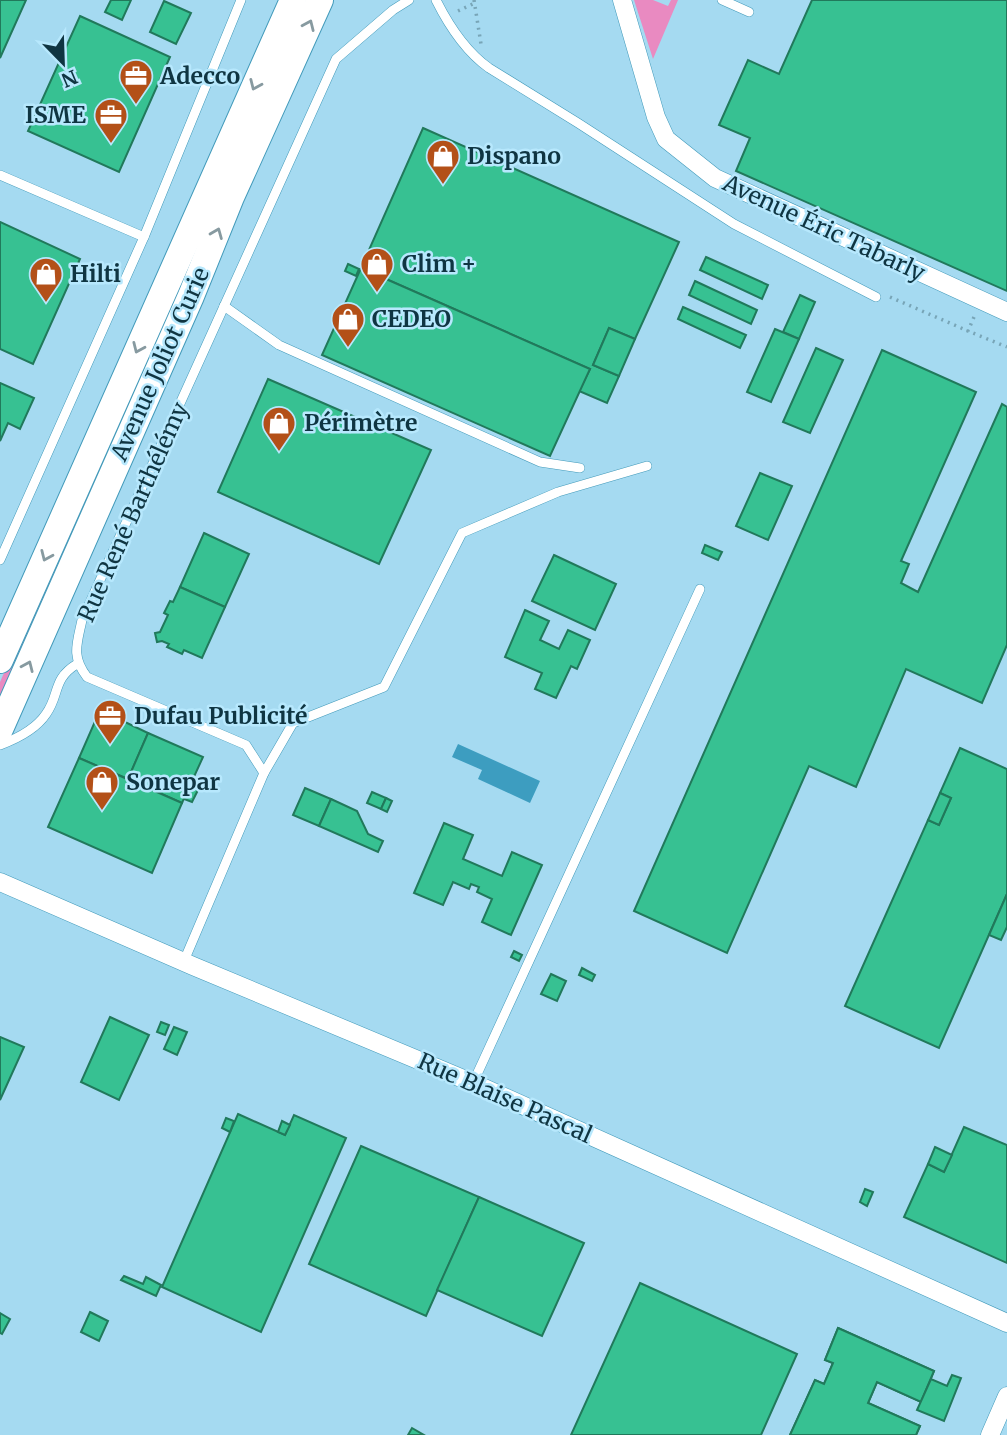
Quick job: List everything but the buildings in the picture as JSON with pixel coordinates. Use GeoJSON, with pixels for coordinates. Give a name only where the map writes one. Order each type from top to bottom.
{"type":"FeatureCollection","features":[{"type":"Feature","properties":{"kind":"main road","name":"Avenue Joliot Curie"},"geometry":{"type":"LineString","coordinates":[[0,660],[293,0]]}},
{"type":"Feature","properties":{"kind":"main road","name":"Avenue Joliot Curie"},"geometry":{"type":"LineString","coordinates":[[0,729],[320,0]]}},
{"type":"Feature","properties":{"kind":"street","name":"Avenue Éric Tabarly"},"geometry":{"type":"LineString","coordinates":[[622,0],[656,117],[666,139],[715,178],[1007,312]]}},
{"type":"Feature","properties":{"kind":"street","name":"Rue Blaise Pascal"},"geometry":{"type":"LineString","coordinates":[[0,882],[473,1083],[1007,1323]]}},
{"type":"Feature","properties":{"kind":"street"},"geometry":{"type":"LineString","coordinates":[[990,1435],[1007,1396]]}},
{"type":"Feature","properties":{"kind":"lane"},"geometry":{"type":"LineString","coordinates":[[0,560],[144,237],[242,0]]}},
{"type":"Feature","properties":{"kind":"lane","name":"Rue René Barthélémy"},"geometry":{"type":"LineString","coordinates":[[77,664],[77,645],[82,620],[335,59],[393,10],[409,0]]}},
{"type":"Feature","properties":{"kind":"lane"},"geometry":{"type":"LineString","coordinates":[[436,0],[444,17],[476,59],[734,224],[876,297]]}},
{"type":"Feature","properties":{"kind":"lane"},"geometry":{"type":"LineString","coordinates":[[722,0],[749,12]]}},
{"type":"Feature","properties":{"kind":"lane"},"geometry":{"type":"LineString","coordinates":[[0,175],[144,237]]}},
{"type":"Feature","properties":{"kind":"lane"},"geometry":{"type":"LineString","coordinates":[[224,306],[279,345],[316,362],[540,463],[580,468]]}},
{"type":"Feature","properties":{"kind":"lane"},"geometry":{"type":"LineString","coordinates":[[184,961],[264,773],[293,723],[384,687],[463,533],[558,492],[647,466]]}},
{"type":"Feature","properties":{"kind":"lane"},"geometry":{"type":"LineString","coordinates":[[473,1083],[700,589]]}},
{"type":"Feature","properties":{"kind":"lane"},"geometry":{"type":"LineString","coordinates":[[0,745],[20,737],[46,714],[58,682],[68,669],[77,664],[87,677],[246,745],[264,773]]}},
{"type":"Feature","properties":{"kind":"path"},"geometry":{"type":"LineString","coordinates":[[444,17],[475,1],[481,46],[476,59]]}},
{"type":"Feature","properties":{"kind":"path"},"geometry":{"type":"LineString","coordinates":[[888,296],[1007,347]]}},
{"type":"Feature","properties":{"kind":"path"},"geometry":{"type":"LineString","coordinates":[[968,331],[982,300]]}},
{"type":"Feature","properties":{"kind":"shaded area"},"geometry":{"type":"Polygon","coordinates":[[[0,0],[1007,0],[1007,1435],[0,1435],[0,0]]]}},
{"type":"Feature","properties":{"kind":"shaded area"},"geometry":{"type":"Polygon","coordinates":[[[634,0],[653,0],[668,6],[671,0],[678,0],[653,59],[634,0]]]}},
{"type":"Feature","properties":{"kind":"shaded area"},"geometry":{"type":"Polygon","coordinates":[[[172,295],[178,297],[0,699],[0,682],[172,295]]]}},
{"type":"Feature","properties":{"kind":"shaded area"},"geometry":{"type":"Polygon","coordinates":[[[458,744],[540,781],[530,803],[478,779],[482,770],[452,757],[458,744]]]}},
{"type":"Feature","properties":{"kind":"place","name":"Adecco"},"geometry":{"type":"Point","coordinates":[136,106]}},
{"type":"Feature","properties":{"kind":"place","name":"ISME"},"geometry":{"type":"Point","coordinates":[111,145]}},
{"type":"Feature","properties":{"kind":"place","name":"Dispano"},"geometry":{"type":"Point","coordinates":[443,186]}},
{"type":"Feature","properties":{"kind":"place","name":"Clim +"},"geometry":{"type":"Point","coordinates":[377,294]}},
{"type":"Feature","properties":{"kind":"place","name":"Hilti"},"geometry":{"type":"Point","coordinates":[46,304]}},
{"type":"Feature","properties":{"kind":"place","name":"CEDEO"},"geometry":{"type":"Point","coordinates":[348,349]}},
{"type":"Feature","properties":{"kind":"place","name":"Périmètre"},"geometry":{"type":"Point","coordinates":[279,453]}},
{"type":"Feature","properties":{"kind":"place","name":"Dufau Publicité"},"geometry":{"type":"Point","coordinates":[110,746]}},
{"type":"Feature","properties":{"kind":"place","name":"Sonepar"},"geometry":{"type":"Point","coordinates":[102,812]}}]}
